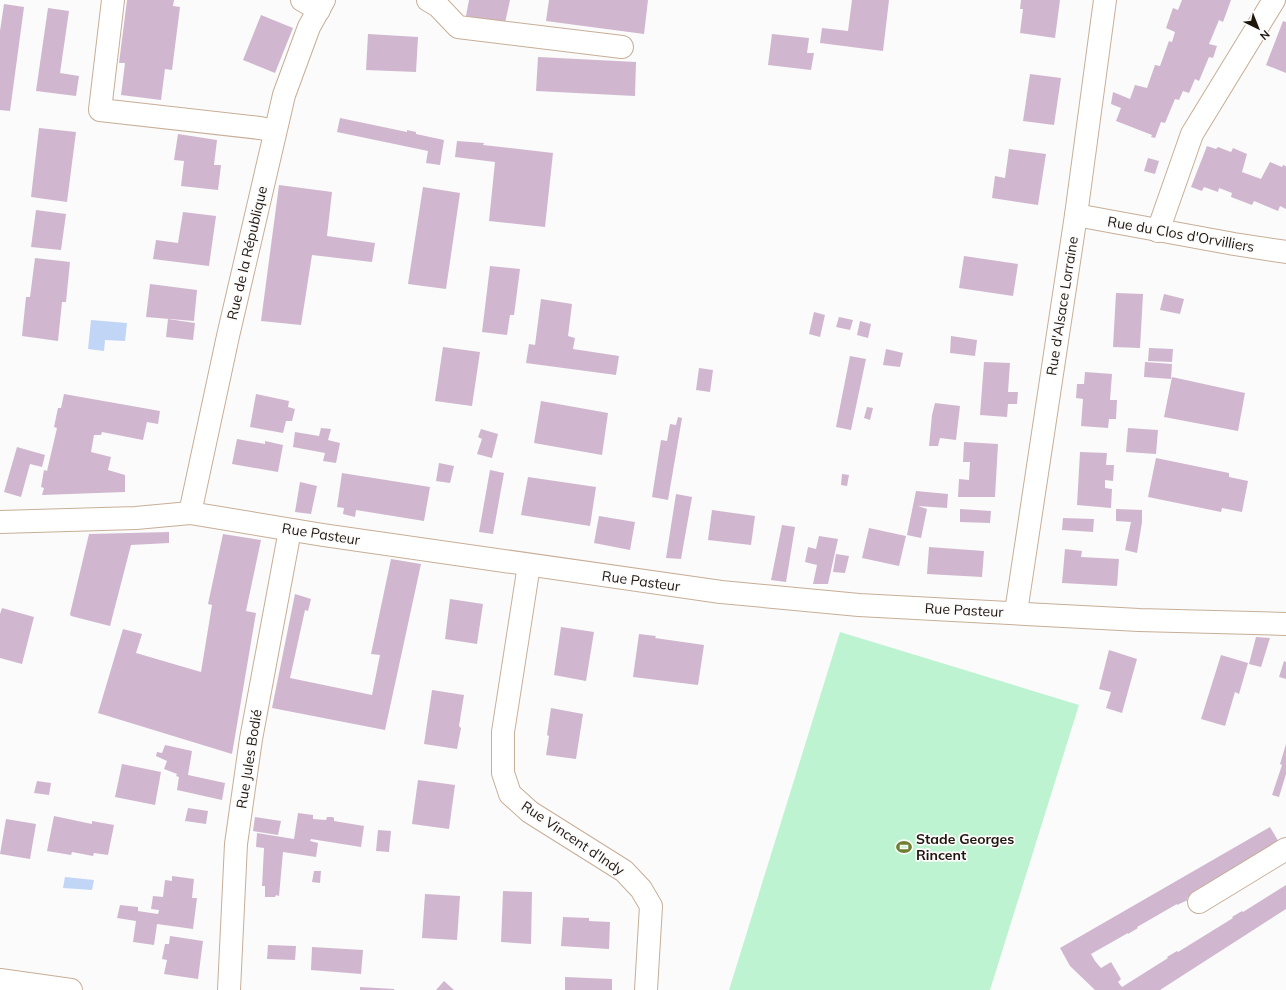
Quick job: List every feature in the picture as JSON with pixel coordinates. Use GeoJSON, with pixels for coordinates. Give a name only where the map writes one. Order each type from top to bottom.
{"type":"FeatureCollection","features":[{"type":"Feature","properties":{"kind":"street"},"geometry":{"type":"LineString","coordinates":[[113,0],[100,110],[260,128],[275,132]]}},
{"type":"Feature","properties":{"kind":"street"},"geometry":{"type":"LineString","coordinates":[[428,0],[438,6],[458,27],[622,47]]}},
{"type":"Feature","properties":{"kind":"street","name":"Rue d'Alsace Lorraine"},"geometry":{"type":"LineString","coordinates":[[1016,612],[1076,216],[1105,0]]}},
{"type":"Feature","properties":{"kind":"street"},"geometry":{"type":"LineString","coordinates":[[1158,230],[1192,134],[1274,0]]}},
{"type":"Feature","properties":{"kind":"street","name":"Rue de la République"},"geometry":{"type":"LineString","coordinates":[[190,513],[228,336],[284,95],[309,26],[315,3]]}},
{"type":"Feature","properties":{"kind":"street","name":"Rue du Clos d'Orvilliers"},"geometry":{"type":"LineString","coordinates":[[1076,216],[1286,252]]}},
{"type":"Feature","properties":{"kind":"street","name":"Rue Pasteur"},"geometry":{"type":"LineString","coordinates":[[0,522],[136,518],[190,513],[290,530],[529,565],[729,592],[859,604],[1139,620],[1286,624]]}},
{"type":"Feature","properties":{"kind":"street","name":"Rue Jules Bodié"},"geometry":{"type":"LineString","coordinates":[[229,990],[236,844],[251,739],[290,530]]}},
{"type":"Feature","properties":{"kind":"street","name":"Rue Vincent d'Indy"},"geometry":{"type":"LineString","coordinates":[[529,565],[503,732],[503,773],[510,794],[530,812],[624,871],[641,889],[651,906],[646,990]]}},
{"type":"Feature","properties":{"kind":"street"},"geometry":{"type":"LineString","coordinates":[[1200,902],[1286,850]]}},
{"type":"Feature","properties":{"kind":"street"},"geometry":{"type":"LineString","coordinates":[[0,980],[71,990]]}},
{"type":"Feature","properties":{"kind":"green space","name":"Stade Georges Rincent"},"geometry":{"type":"Polygon","coordinates":[[[840,632],[1079,705],[990,990],[729,990],[840,632]]]}},
{"type":"Feature","properties":{"kind":"water"},"geometry":{"type":"Polygon","coordinates":[[[91,320],[127,323],[125,341],[105,340],[104,351],[88,349],[91,320]]]}},
{"type":"Feature","properties":{"kind":"water"},"geometry":{"type":"Polygon","coordinates":[[[65,877],[94,880],[92,890],[63,888],[65,877]]]}},
{"type":"Feature","properties":{"kind":"building"},"geometry":{"type":"Polygon","coordinates":[[[127,0],[174,0],[173,6],[180,7],[172,70],[165,69],[161,100],[121,95],[125,63],[119,63],[127,0]]]}},
{"type":"Feature","properties":{"kind":"building"},"geometry":{"type":"Polygon","coordinates":[[[469,0],[510,0],[505,23],[466,16],[469,0]]]}},
{"type":"Feature","properties":{"kind":"building"},"geometry":{"type":"Polygon","coordinates":[[[549,0],[648,0],[644,34],[546,21],[549,0]]]}},
{"type":"Feature","properties":{"kind":"building"},"geometry":{"type":"Polygon","coordinates":[[[852,0],[889,0],[883,51],[820,43],[822,28],[848,31],[852,0]]]}},
{"type":"Feature","properties":{"kind":"building"},"geometry":{"type":"Polygon","coordinates":[[[1021,0],[1060,0],[1055,38],[1020,33],[1023,9],[1020,9],[1021,0]]]}},
{"type":"Feature","properties":{"kind":"building"},"geometry":{"type":"Polygon","coordinates":[[[1182,0],[1231,0],[1223,22],[1219,20],[1209,44],[1217,46],[1213,58],[1209,57],[1199,81],[1195,79],[1189,93],[1183,91],[1179,100],[1175,99],[1165,123],[1161,122],[1155,138],[1151,137],[1152,135],[1116,121],[1121,108],[1111,104],[1113,92],[1130,99],[1135,85],[1147,88],[1155,65],[1160,66],[1169,41],[1172,42],[1175,32],[1166,28],[1173,8],[1178,10],[1182,0]]]}},
{"type":"Feature","properties":{"kind":"building"},"geometry":{"type":"Polygon","coordinates":[[[4,4],[24,7],[10,111],[0,110],[0,31],[4,4]]]}},
{"type":"Feature","properties":{"kind":"building"},"geometry":{"type":"Polygon","coordinates":[[[48,8],[69,11],[60,73],[79,76],[76,96],[36,91],[48,8]]]}},
{"type":"Feature","properties":{"kind":"building"},"geometry":{"type":"Polygon","coordinates":[[[261,15],[293,28],[275,73],[243,60],[261,15]]]}},
{"type":"Feature","properties":{"kind":"building"},"geometry":{"type":"Polygon","coordinates":[[[1283,21],[1286,22],[1286,73],[1266,65],[1283,21]]]}},
{"type":"Feature","properties":{"kind":"building"},"geometry":{"type":"Polygon","coordinates":[[[368,34],[418,37],[416,72],[366,70],[368,34]]]}},
{"type":"Feature","properties":{"kind":"building"},"geometry":{"type":"Polygon","coordinates":[[[772,34],[809,38],[807,53],[814,53],[811,70],[768,65],[772,34]]]}},
{"type":"Feature","properties":{"kind":"building"},"geometry":{"type":"Polygon","coordinates":[[[538,57],[636,62],[635,96],[536,91],[538,57]]]}},
{"type":"Feature","properties":{"kind":"building"},"geometry":{"type":"Polygon","coordinates":[[[1030,74],[1061,78],[1054,125],[1023,121],[1030,74]]]}},
{"type":"Feature","properties":{"kind":"building"},"geometry":{"type":"Polygon","coordinates":[[[340,118],[407,132],[407,130],[416,132],[416,134],[444,140],[440,165],[426,163],[428,151],[337,132],[340,118]]]}},
{"type":"Feature","properties":{"kind":"building"},"geometry":{"type":"Polygon","coordinates":[[[39,128],[76,132],[67,202],[31,197],[39,128]]]}},
{"type":"Feature","properties":{"kind":"building"},"geometry":{"type":"Polygon","coordinates":[[[178,134],[217,140],[214,165],[221,165],[218,190],[181,186],[184,161],[174,160],[178,134]]]}},
{"type":"Feature","properties":{"kind":"building"},"geometry":{"type":"Polygon","coordinates":[[[457,141],[484,143],[483,145],[553,153],[545,227],[489,221],[495,162],[455,157],[457,141]]]}},
{"type":"Feature","properties":{"kind":"building"},"geometry":{"type":"Polygon","coordinates":[[[1207,146],[1216,149],[1218,147],[1231,152],[1233,148],[1247,154],[1242,172],[1261,179],[1270,162],[1282,167],[1283,165],[1286,166],[1286,209],[1280,206],[1278,211],[1254,201],[1252,205],[1231,197],[1232,193],[1219,188],[1218,192],[1204,187],[1202,191],[1191,187],[1207,146]]]}},
{"type":"Feature","properties":{"kind":"building"},"geometry":{"type":"Polygon","coordinates":[[[1009,149],[1046,154],[1038,205],[992,198],[995,176],[1005,178],[1009,149]]]}},
{"type":"Feature","properties":{"kind":"building"},"geometry":{"type":"Polygon","coordinates":[[[1148,158],[1159,161],[1155,174],[1144,171],[1148,158]]]}},
{"type":"Feature","properties":{"kind":"building"},"geometry":{"type":"Polygon","coordinates":[[[279,185],[332,192],[327,236],[375,243],[372,262],[312,255],[301,325],[261,321],[279,185]]]}},
{"type":"Feature","properties":{"kind":"building"},"geometry":{"type":"Polygon","coordinates":[[[423,187],[460,193],[446,289],[408,284],[423,187]]]}},
{"type":"Feature","properties":{"kind":"building"},"geometry":{"type":"Polygon","coordinates":[[[36,210],[66,214],[61,250],[31,247],[36,210]]]}},
{"type":"Feature","properties":{"kind":"building"},"geometry":{"type":"Polygon","coordinates":[[[183,212],[216,216],[209,266],[153,259],[156,240],[178,243],[183,212]]]}},
{"type":"Feature","properties":{"kind":"building"},"geometry":{"type":"Polygon","coordinates":[[[964,256],[1018,264],[1013,296],[959,288],[964,256]]]}},
{"type":"Feature","properties":{"kind":"building"},"geometry":{"type":"Polygon","coordinates":[[[35,258],[70,262],[66,302],[62,302],[58,341],[22,336],[26,297],[30,297],[35,258]]]}},
{"type":"Feature","properties":{"kind":"building"},"geometry":{"type":"Polygon","coordinates":[[[490,266],[520,269],[514,315],[510,315],[507,335],[482,332],[490,266]]]}},
{"type":"Feature","properties":{"kind":"building"},"geometry":{"type":"Polygon","coordinates":[[[150,284],[197,290],[194,321],[146,317],[150,284]]]}},
{"type":"Feature","properties":{"kind":"building"},"geometry":{"type":"Polygon","coordinates":[[[1116,293],[1143,294],[1140,348],[1113,347],[1116,293]]]}},
{"type":"Feature","properties":{"kind":"building"},"geometry":{"type":"Polygon","coordinates":[[[1164,294],[1184,299],[1180,314],[1160,310],[1164,294]]]}},
{"type":"Feature","properties":{"kind":"building"},"geometry":{"type":"Polygon","coordinates":[[[541,299],[572,304],[568,336],[575,338],[573,349],[619,356],[616,375],[526,363],[529,344],[535,345],[541,299]]]}},
{"type":"Feature","properties":{"kind":"building"},"geometry":{"type":"Polygon","coordinates":[[[814,312],[825,315],[820,337],[809,334],[814,312]]]}},
{"type":"Feature","properties":{"kind":"building"},"geometry":{"type":"Polygon","coordinates":[[[839,317],[853,320],[850,330],[836,327],[839,317]]]}},
{"type":"Feature","properties":{"kind":"building"},"geometry":{"type":"Polygon","coordinates":[[[168,319],[195,323],[193,340],[166,337],[168,319]]]}},
{"type":"Feature","properties":{"kind":"building"},"geometry":{"type":"Polygon","coordinates":[[[860,321],[871,324],[868,338],[857,335],[860,321]]]}},
{"type":"Feature","properties":{"kind":"building"},"geometry":{"type":"Polygon","coordinates":[[[951,336],[977,340],[975,356],[950,353],[951,336]]]}},
{"type":"Feature","properties":{"kind":"building"},"geometry":{"type":"Polygon","coordinates":[[[443,347],[480,352],[472,406],[435,401],[443,347]]]}},
{"type":"Feature","properties":{"kind":"building"},"geometry":{"type":"Polygon","coordinates":[[[1149,348],[1173,349],[1172,362],[1148,361],[1149,348]]]}},
{"type":"Feature","properties":{"kind":"building"},"geometry":{"type":"Polygon","coordinates":[[[886,349],[903,353],[900,367],[883,365],[886,349]]]}},
{"type":"Feature","properties":{"kind":"building"},"geometry":{"type":"Polygon","coordinates":[[[850,356],[866,359],[851,430],[836,427],[850,356]]]}},
{"type":"Feature","properties":{"kind":"building"},"geometry":{"type":"Polygon","coordinates":[[[984,362],[1010,363],[1008,392],[1018,392],[1017,404],[1008,404],[1007,417],[980,415],[984,362]]]}},
{"type":"Feature","properties":{"kind":"building"},"geometry":{"type":"Polygon","coordinates":[[[1145,362],[1172,364],[1171,379],[1144,377],[1145,362]]]}},
{"type":"Feature","properties":{"kind":"building"},"geometry":{"type":"Polygon","coordinates":[[[699,368],[713,370],[710,392],[696,390],[699,368]]]}},
{"type":"Feature","properties":{"kind":"building"},"geometry":{"type":"Polygon","coordinates":[[[1085,372],[1112,374],[1110,400],[1117,400],[1116,419],[1109,419],[1108,428],[1081,426],[1083,399],[1076,398],[1077,384],[1084,384],[1085,372]]]}},
{"type":"Feature","properties":{"kind":"building"},"geometry":{"type":"Polygon","coordinates":[[[1172,377],[1245,393],[1238,431],[1164,417],[1172,377]]]}},
{"type":"Feature","properties":{"kind":"building"},"geometry":{"type":"Polygon","coordinates":[[[64,394],[160,411],[158,424],[147,422],[143,440],[102,432],[101,435],[94,435],[91,452],[111,457],[108,470],[125,475],[125,492],[42,495],[44,488],[41,487],[44,470],[47,471],[57,428],[54,427],[58,408],[61,408],[64,394]]]}},
{"type":"Feature","properties":{"kind":"building"},"geometry":{"type":"Polygon","coordinates":[[[256,394],[289,401],[288,407],[295,409],[292,421],[286,421],[283,433],[250,427],[256,394]]]}},
{"type":"Feature","properties":{"kind":"building"},"geometry":{"type":"Polygon","coordinates":[[[541,401],[608,413],[602,455],[534,443],[541,401]]]}},
{"type":"Feature","properties":{"kind":"building"},"geometry":{"type":"Polygon","coordinates":[[[935,403],[960,406],[956,440],[940,438],[938,446],[929,446],[932,415],[935,403]]]}},
{"type":"Feature","properties":{"kind":"building"},"geometry":{"type":"Polygon","coordinates":[[[867,407],[873,408],[870,420],[864,418],[867,407]]]}},
{"type":"Feature","properties":{"kind":"building"},"geometry":{"type":"Polygon","coordinates":[[[678,417],[682,418],[668,500],[652,497],[661,440],[667,441],[670,424],[676,425],[678,417]]]}},
{"type":"Feature","properties":{"kind":"building"},"geometry":{"type":"Polygon","coordinates":[[[321,428],[331,429],[328,440],[340,443],[336,463],[323,461],[325,453],[293,447],[295,432],[319,436],[321,428]]]}},
{"type":"Feature","properties":{"kind":"building"},"geometry":{"type":"Polygon","coordinates":[[[1128,428],[1158,430],[1156,454],[1126,452],[1128,428]]]}},
{"type":"Feature","properties":{"kind":"building"},"geometry":{"type":"Polygon","coordinates":[[[481,429],[498,434],[492,458],[477,454],[482,439],[478,437],[481,429]]]}},
{"type":"Feature","properties":{"kind":"building"},"geometry":{"type":"Polygon","coordinates":[[[237,439],[265,444],[265,441],[283,445],[278,472],[232,464],[237,439]]]}},
{"type":"Feature","properties":{"kind":"building"},"geometry":{"type":"Polygon","coordinates":[[[964,442],[998,444],[995,497],[958,497],[959,479],[969,480],[970,462],[963,462],[964,442]]]}},
{"type":"Feature","properties":{"kind":"building"},"geometry":{"type":"Polygon","coordinates":[[[17,447],[45,455],[42,467],[30,464],[21,497],[4,492],[17,447]]]}},
{"type":"Feature","properties":{"kind":"building"},"geometry":{"type":"Polygon","coordinates":[[[1080,452],[1107,453],[1106,465],[1114,465],[1113,481],[1105,480],[1105,488],[1112,489],[1111,508],[1077,505],[1080,452]]]}},
{"type":"Feature","properties":{"kind":"building"},"geometry":{"type":"Polygon","coordinates":[[[1156,458],[1229,473],[1229,477],[1248,481],[1242,512],[1222,508],[1221,512],[1148,497],[1156,458]]]}},
{"type":"Feature","properties":{"kind":"building"},"geometry":{"type":"Polygon","coordinates":[[[439,463],[454,466],[450,483],[436,481],[439,463]]]}},
{"type":"Feature","properties":{"kind":"building"},"geometry":{"type":"Polygon","coordinates":[[[490,470],[504,473],[493,534],[479,532],[490,470]]]}},
{"type":"Feature","properties":{"kind":"building"},"geometry":{"type":"Polygon","coordinates":[[[342,473],[430,487],[424,521],[356,510],[355,517],[343,514],[344,508],[337,507],[342,473]]]}},
{"type":"Feature","properties":{"kind":"building"},"geometry":{"type":"Polygon","coordinates":[[[842,474],[849,475],[847,486],[841,485],[842,474]]]}},
{"type":"Feature","properties":{"kind":"building"},"geometry":{"type":"Polygon","coordinates":[[[528,477],[596,487],[590,526],[521,515],[528,477]]]}},
{"type":"Feature","properties":{"kind":"building"},"geometry":{"type":"Polygon","coordinates":[[[300,482],[317,486],[311,514],[295,512],[300,482]]]}},
{"type":"Feature","properties":{"kind":"building"},"geometry":{"type":"Polygon","coordinates":[[[916,491],[948,494],[947,508],[918,506],[927,509],[921,538],[907,535],[916,491]]]}},
{"type":"Feature","properties":{"kind":"building"},"geometry":{"type":"Polygon","coordinates":[[[676,494],[692,497],[681,559],[666,558],[676,494]]]}},
{"type":"Feature","properties":{"kind":"building"},"geometry":{"type":"Polygon","coordinates":[[[960,509],[991,511],[990,523],[960,522],[960,509]]]}},
{"type":"Feature","properties":{"kind":"building"},"geometry":{"type":"Polygon","coordinates":[[[1116,509],[1142,510],[1142,522],[1137,553],[1125,550],[1131,522],[1116,521],[1116,509]]]}},
{"type":"Feature","properties":{"kind":"building"},"geometry":{"type":"Polygon","coordinates":[[[712,510],[755,516],[751,545],[708,540],[712,510]]]}},
{"type":"Feature","properties":{"kind":"building"},"geometry":{"type":"Polygon","coordinates":[[[599,516],[635,522],[630,550],[594,543],[599,516]]]}},
{"type":"Feature","properties":{"kind":"building"},"geometry":{"type":"Polygon","coordinates":[[[1063,518],[1094,519],[1093,532],[1062,530],[1063,518]]]}},
{"type":"Feature","properties":{"kind":"building"},"geometry":{"type":"Polygon","coordinates":[[[782,525],[795,527],[786,582],[771,580],[782,525]]]}},
{"type":"Feature","properties":{"kind":"building"},"geometry":{"type":"Polygon","coordinates":[[[869,528],[906,536],[899,566],[862,558],[869,528]]]}},
{"type":"Feature","properties":{"kind":"building"},"geometry":{"type":"Polygon","coordinates":[[[169,532],[169,543],[131,545],[110,626],[71,616],[70,614],[89,534],[169,532]]]}},
{"type":"Feature","properties":{"kind":"building"},"geometry":{"type":"Polygon","coordinates":[[[223,534],[261,540],[246,611],[256,613],[232,754],[98,713],[123,629],[142,634],[136,653],[201,672],[212,605],[208,604],[223,534]]]}},
{"type":"Feature","properties":{"kind":"building"},"geometry":{"type":"Polygon","coordinates":[[[819,536],[838,539],[828,584],[813,584],[817,565],[805,562],[808,547],[816,549],[819,536]]]}},
{"type":"Feature","properties":{"kind":"building"},"geometry":{"type":"Polygon","coordinates":[[[929,547],[984,551],[982,577],[927,574],[929,547]]]}},
{"type":"Feature","properties":{"kind":"building"},"geometry":{"type":"Polygon","coordinates":[[[1065,549],[1082,551],[1081,557],[1119,559],[1117,586],[1062,583],[1065,549]]]}},
{"type":"Feature","properties":{"kind":"building"},"geometry":{"type":"Polygon","coordinates":[[[836,554],[849,556],[845,573],[833,572],[836,554]]]}},
{"type":"Feature","properties":{"kind":"building"},"geometry":{"type":"Polygon","coordinates":[[[391,559],[421,564],[385,730],[272,708],[295,594],[311,599],[308,611],[305,610],[290,678],[372,695],[380,655],[371,654],[391,559]]]}},
{"type":"Feature","properties":{"kind":"building"},"geometry":{"type":"Polygon","coordinates":[[[450,599],[483,604],[477,644],[445,639],[450,599]]]}},
{"type":"Feature","properties":{"kind":"building"},"geometry":{"type":"Polygon","coordinates":[[[2,608],[34,617],[22,664],[0,658],[0,614],[2,608]]]}},
{"type":"Feature","properties":{"kind":"building"},"geometry":{"type":"Polygon","coordinates":[[[561,627],[594,632],[586,681],[554,675],[561,627]]]}},
{"type":"Feature","properties":{"kind":"building"},"geometry":{"type":"Polygon","coordinates":[[[639,634],[656,636],[655,638],[704,645],[698,685],[633,677],[639,634]]]}},
{"type":"Feature","properties":{"kind":"building"},"geometry":{"type":"Polygon","coordinates":[[[1256,637],[1270,638],[1261,667],[1249,664],[1256,637]]]}},
{"type":"Feature","properties":{"kind":"building"},"geometry":{"type":"Polygon","coordinates":[[[1109,650],[1137,659],[1122,713],[1106,708],[1111,692],[1099,689],[1109,650]]]}},
{"type":"Feature","properties":{"kind":"building"},"geometry":{"type":"Polygon","coordinates":[[[1221,655],[1248,663],[1239,694],[1235,692],[1225,726],[1201,719],[1221,655]]]}},
{"type":"Feature","properties":{"kind":"building"},"geometry":{"type":"Polygon","coordinates":[[[1284,661],[1286,662],[1286,679],[1279,677],[1284,661]]]}},
{"type":"Feature","properties":{"kind":"building"},"geometry":{"type":"Polygon","coordinates":[[[432,690],[464,695],[459,726],[461,728],[457,749],[424,744],[432,690]]]}},
{"type":"Feature","properties":{"kind":"building"},"geometry":{"type":"Polygon","coordinates":[[[551,708],[583,714],[576,759],[546,755],[551,708]]]}},
{"type":"Feature","properties":{"kind":"building"},"geometry":{"type":"Polygon","coordinates":[[[1286,744],[1286,774],[1279,797],[1272,795],[1282,765],[1280,764],[1286,744]]]}},
{"type":"Feature","properties":{"kind":"building"},"geometry":{"type":"Polygon","coordinates":[[[165,745],[192,751],[188,775],[225,783],[222,800],[177,790],[179,777],[176,776],[177,774],[164,769],[167,761],[156,756],[157,752],[162,753],[165,745]]]}},
{"type":"Feature","properties":{"kind":"building"},"geometry":{"type":"Polygon","coordinates":[[[122,764],[161,772],[155,805],[115,797],[122,764]]]}},
{"type":"Feature","properties":{"kind":"building"},"geometry":{"type":"Polygon","coordinates":[[[418,780],[455,785],[449,829],[412,824],[418,780]]]}},
{"type":"Feature","properties":{"kind":"building"},"geometry":{"type":"Polygon","coordinates":[[[37,781],[51,783],[49,795],[34,793],[37,781]]]}},
{"type":"Feature","properties":{"kind":"building"},"geometry":{"type":"Polygon","coordinates":[[[188,808],[208,811],[206,824],[185,821],[188,808]]]}},
{"type":"Feature","properties":{"kind":"building"},"geometry":{"type":"Polygon","coordinates":[[[298,813],[313,815],[313,819],[326,820],[327,817],[332,817],[334,818],[334,821],[364,826],[361,847],[311,839],[310,841],[318,843],[316,857],[283,852],[279,896],[276,895],[275,897],[265,897],[265,886],[262,886],[264,848],[256,847],[257,833],[294,839],[298,813]]]}},
{"type":"Feature","properties":{"kind":"building"},"geometry":{"type":"Polygon","coordinates":[[[54,816],[92,824],[92,821],[114,825],[108,855],[94,853],[93,856],[72,852],[71,855],[47,851],[54,816]]]}},
{"type":"Feature","properties":{"kind":"building"},"geometry":{"type":"Polygon","coordinates":[[[255,817],[281,821],[278,835],[253,831],[255,817]]]}},
{"type":"Feature","properties":{"kind":"building"},"geometry":{"type":"Polygon","coordinates":[[[6,819],[36,824],[30,859],[0,854],[6,819]]]}},
{"type":"Feature","properties":{"kind":"building"},"geometry":{"type":"Polygon","coordinates":[[[1270,827],[1280,844],[1187,898],[1188,900],[1177,904],[1137,927],[1138,928],[1128,934],[1091,954],[1101,968],[1111,962],[1121,979],[1118,982],[1122,987],[1168,958],[1167,957],[1177,951],[1178,952],[1233,918],[1232,917],[1242,911],[1243,912],[1286,885],[1286,909],[1160,990],[1095,990],[1070,966],[1060,948],[1270,827]]]}},
{"type":"Feature","properties":{"kind":"building"},"geometry":{"type":"Polygon","coordinates":[[[378,830],[391,831],[389,852],[376,851],[378,830]]]}},
{"type":"Feature","properties":{"kind":"building"},"geometry":{"type":"Polygon","coordinates":[[[314,871],[321,871],[320,883],[312,882],[314,871]]]}},
{"type":"Feature","properties":{"kind":"building"},"geometry":{"type":"Polygon","coordinates":[[[172,876],[194,879],[192,898],[197,898],[193,929],[157,924],[154,945],[133,942],[136,921],[117,918],[120,905],[138,907],[138,911],[158,914],[159,910],[151,909],[153,896],[163,897],[165,880],[172,881],[172,876]]]}},
{"type":"Feature","properties":{"kind":"building"},"geometry":{"type":"Polygon","coordinates":[[[503,891],[532,892],[531,944],[501,942],[503,891]]]}},
{"type":"Feature","properties":{"kind":"building"},"geometry":{"type":"Polygon","coordinates":[[[425,894],[460,896],[457,940],[422,938],[425,894]]]}},
{"type":"Feature","properties":{"kind":"building"},"geometry":{"type":"Polygon","coordinates":[[[563,917],[589,918],[589,921],[610,922],[609,949],[561,946],[563,917]]]}},
{"type":"Feature","properties":{"kind":"building"},"geometry":{"type":"Polygon","coordinates":[[[170,936],[203,941],[198,979],[164,974],[167,960],[162,959],[165,944],[169,944],[170,936]]]}},
{"type":"Feature","properties":{"kind":"building"},"geometry":{"type":"Polygon","coordinates":[[[268,945],[296,946],[295,960],[267,959],[268,945]]]}},
{"type":"Feature","properties":{"kind":"building"},"geometry":{"type":"Polygon","coordinates":[[[312,947],[363,950],[361,974],[311,970],[312,947]]]}},
{"type":"Feature","properties":{"kind":"building"},"geometry":{"type":"Polygon","coordinates":[[[565,977],[612,979],[612,990],[565,990],[565,977]]]}},
{"type":"Feature","properties":{"kind":"building"},"geometry":{"type":"Polygon","coordinates":[[[444,981],[454,990],[436,990],[444,981]]]}},
{"type":"Feature","properties":{"kind":"building"},"geometry":{"type":"Polygon","coordinates":[[[360,987],[394,989],[394,990],[360,990],[360,987]]]}},
{"type":"Feature","properties":{"kind":"place","name":"Stade Georges Rincent"},"geometry":{"type":"Point","coordinates":[904,847]}}]}
